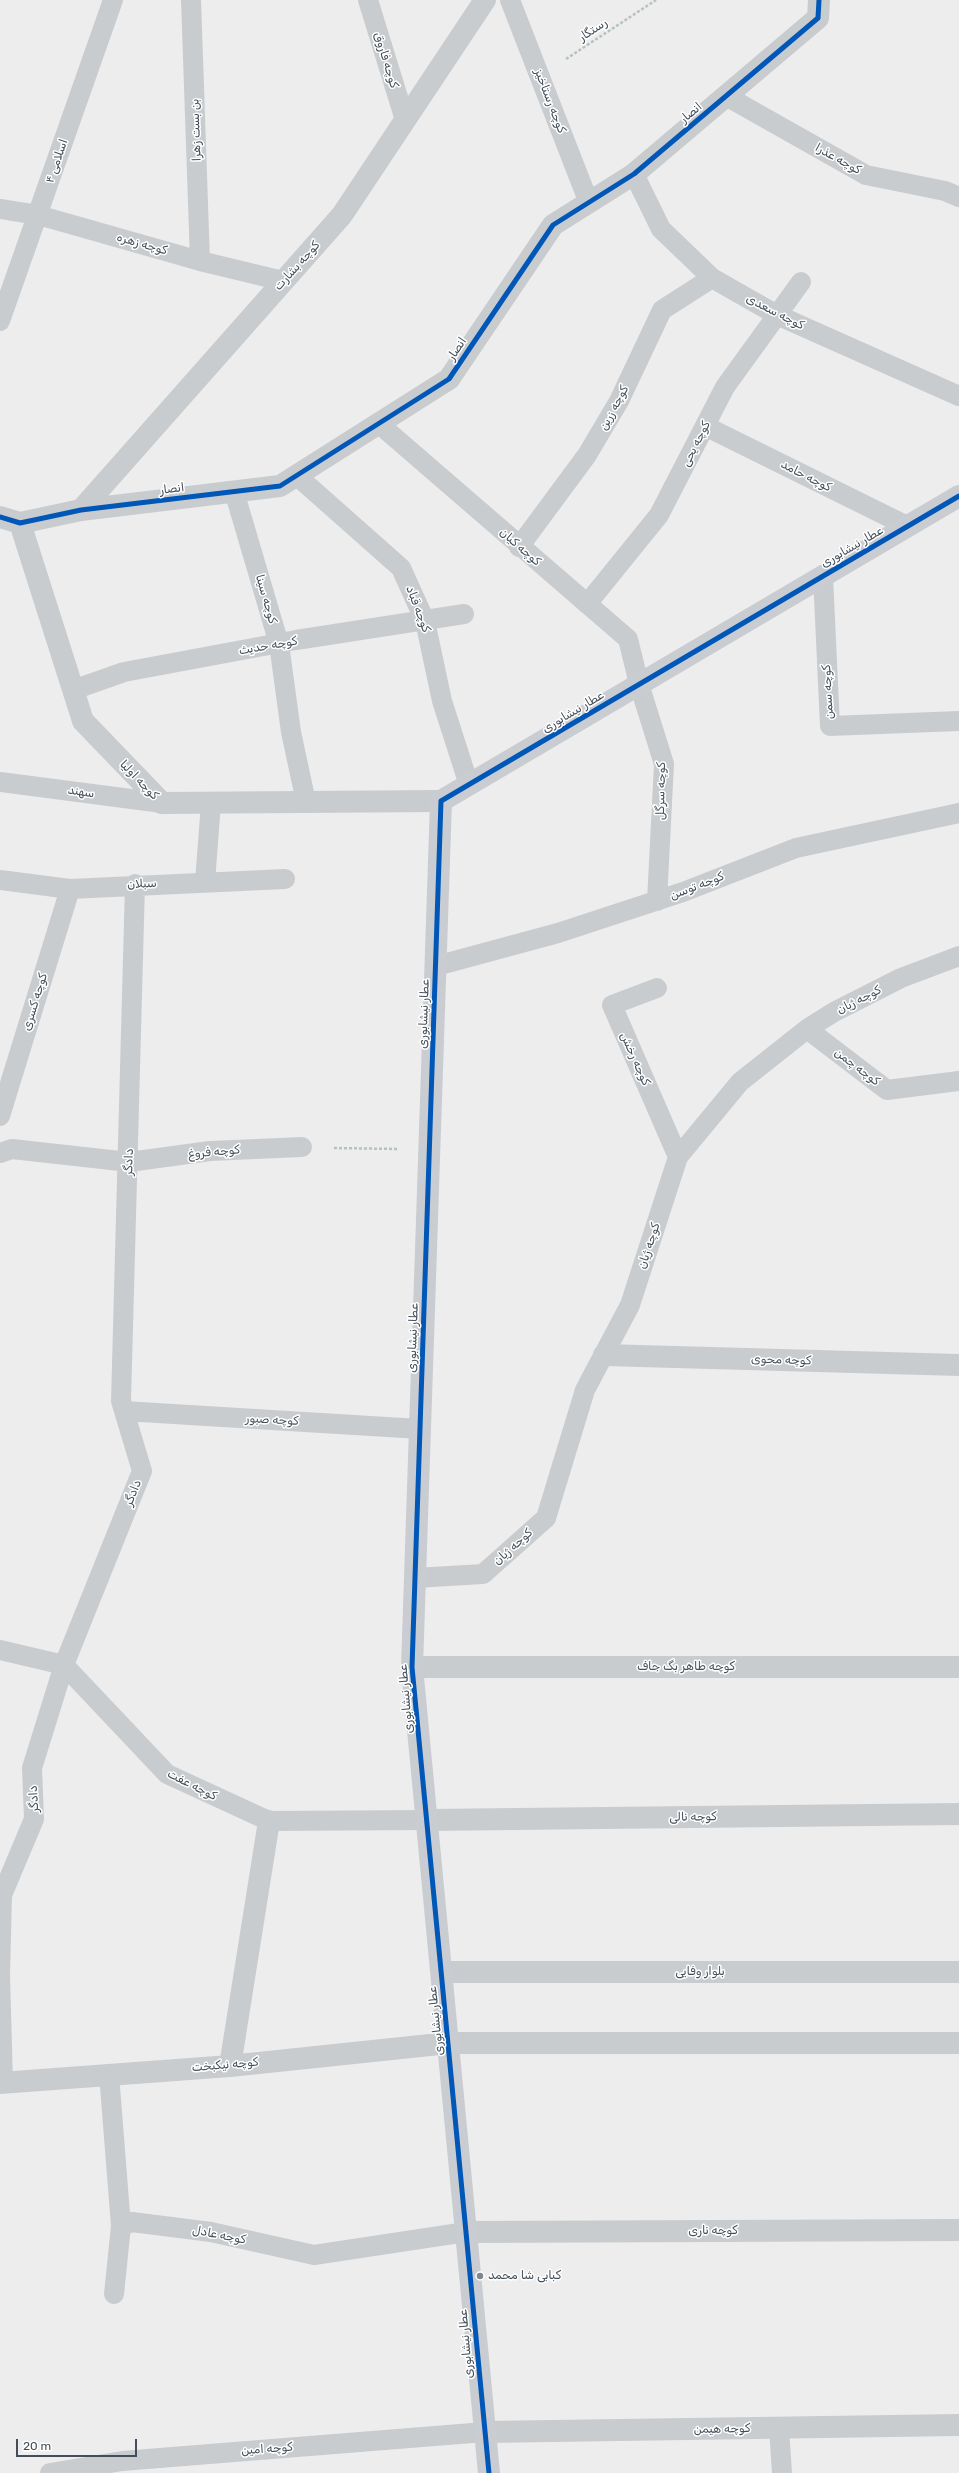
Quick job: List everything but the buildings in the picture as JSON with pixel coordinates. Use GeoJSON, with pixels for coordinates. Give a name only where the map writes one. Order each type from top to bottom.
{"type":"FeatureCollection","features":[{"type":"Feature","properties":{"kind":"street","name":"کوچه بشارت"},"geometry":{"type":"LineString","coordinates":[[81,510],[342,216],[485,0]]}},
{"type":"Feature","properties":{"kind":"street","name":"انصار"},"geometry":{"type":"LineString","coordinates":[[0,517],[20,523],[81,510],[280,486],[449,379],[553,225],[634,174],[818,18],[819,0]]}},
{"type":"Feature","properties":{"kind":"street","name":"عطار نیشابوری"},"geometry":{"type":"LineString","coordinates":[[489,2473],[412,1667],[441,801],[959,496]]}},
{"type":"Feature","properties":{"kind":"street","name":"کوچه اولیا"},"geometry":{"type":"LineString","coordinates":[[20,523],[83,721],[162,803],[441,801]]}},
{"type":"Feature","properties":{"kind":"street","name":"کوچه محوی"},"geometry":{"type":"LineString","coordinates":[[604,1355],[959,1365]]}},
{"type":"Feature","properties":{"kind":"street","name":"کوچه طاهر بگ جاف"},"geometry":{"type":"LineString","coordinates":[[412,1667],[959,1667]]}},
{"type":"Feature","properties":{"kind":"street","name":"کوچه نالی"},"geometry":{"type":"LineString","coordinates":[[427,1820],[959,1814]]}},
{"type":"Feature","properties":{"kind":"street"},"geometry":{"type":"LineString","coordinates":[[230,2066],[269,1821]]}},
{"type":"Feature","properties":{"kind":"street","name":"بلوار وفایی"},"geometry":{"type":"LineString","coordinates":[[442,1972],[959,1972]]}},
{"type":"Feature","properties":{"kind":"street"},"geometry":{"type":"LineString","coordinates":[[449,2042],[959,2043]]}},
{"type":"Feature","properties":{"kind":"street","name":"کوچه نیکبخت"},"geometry":{"type":"LineString","coordinates":[[2,2082],[230,2066],[449,2042]]}},
{"type":"Feature","properties":{"kind":"street","name":"کوچه ناری"},"geometry":{"type":"LineString","coordinates":[[466,2232],[959,2230]]}},
{"type":"Feature","properties":{"kind":"street","name":"کوچه هیمن"},"geometry":{"type":"LineString","coordinates":[[485,2432],[959,2425]]}},
{"type":"Feature","properties":{"kind":"lane","name":"اسلامی ۴"},"geometry":{"type":"LineString","coordinates":[[0,321],[113,0]]}},
{"type":"Feature","properties":{"kind":"lane","name":"بن بست زهرا"},"geometry":{"type":"LineString","coordinates":[[191,0],[200,261]]}},
{"type":"Feature","properties":{"kind":"lane","name":"کوچه فاروق"},"geometry":{"type":"LineString","coordinates":[[368,0],[405,120]]}},
{"type":"Feature","properties":{"kind":"lane","name":"کوچه رستاخیز"},"geometry":{"type":"LineString","coordinates":[[510,0],[589,203]]}},
{"type":"Feature","properties":{"kind":"lane","name":"کوچه عذرا"},"geometry":{"type":"LineString","coordinates":[[726,96],[866,175],[945,191],[959,197]]}},
{"type":"Feature","properties":{"kind":"lane","name":"کوچه سعدی"},"geometry":{"type":"LineString","coordinates":[[634,174],[662,229],[712,278],[777,315],[959,396]]}},
{"type":"Feature","properties":{"kind":"lane","name":"کوچه زهره"},"geometry":{"type":"LineString","coordinates":[[0,209],[38,215],[200,261],[283,281]]}},
{"type":"Feature","properties":{"kind":"lane","name":"کوچه زرین"},"geometry":{"type":"LineString","coordinates":[[519,547],[587,456],[619,400],[662,310],[712,278]]}},
{"type":"Feature","properties":{"kind":"lane","name":"کوچه یحی"},"geometry":{"type":"LineString","coordinates":[[587,604],[659,515],[725,387],[801,282]]}},
{"type":"Feature","properties":{"kind":"lane","name":"کوچه کیان"},"geometry":{"type":"LineString","coordinates":[[378,423],[519,547],[628,639],[639,684]]}},
{"type":"Feature","properties":{"kind":"lane","name":"کوچه حامد"},"geometry":{"type":"LineString","coordinates":[[705,426],[907,526]]}},
{"type":"Feature","properties":{"kind":"lane","name":"کوچه قباد"},"geometry":{"type":"LineString","coordinates":[[296,475],[401,568],[425,621],[442,701],[469,785]]}},
{"type":"Feature","properties":{"kind":"lane","name":"کوچه سینا"},"geometry":{"type":"LineString","coordinates":[[234,491],[279,644],[291,732],[306,802]]}},
{"type":"Feature","properties":{"kind":"lane","name":"کوچه سمن"},"geometry":{"type":"LineString","coordinates":[[822,576],[830,726],[959,721]]}},
{"type":"Feature","properties":{"kind":"lane","name":"کوچه حدیث"},"geometry":{"type":"LineString","coordinates":[[73,690],[124,672],[279,644],[464,614]]}},
{"type":"Feature","properties":{"kind":"lane","name":"کوچه سرگل"},"geometry":{"type":"LineString","coordinates":[[639,684],[664,764],[657,901]]}},
{"type":"Feature","properties":{"kind":"lane","name":"سهند"},"geometry":{"type":"LineString","coordinates":[[0,782],[162,803]]}},
{"type":"Feature","properties":{"kind":"lane"},"geometry":{"type":"LineString","coordinates":[[204,882],[211,803]]}},
{"type":"Feature","properties":{"kind":"lane","name":"کوچه توسن"},"geometry":{"type":"LineString","coordinates":[[436,966],[558,933],[657,901],[796,848],[959,814]]}},
{"type":"Feature","properties":{"kind":"lane","name":"سبلان"},"geometry":{"type":"LineString","coordinates":[[0,880],[70,889],[135,884],[285,879]]}},
{"type":"Feature","properties":{"kind":"lane","name":"دادگر"},"geometry":{"type":"LineString","coordinates":[[2,2082],[0,1975],[2,1895],[34,1819],[32,1768],[64,1665],[142,1471],[121,1401],[129,1162],[135,884]]}},
{"type":"Feature","properties":{"kind":"lane","name":"کوچه کسری"},"geometry":{"type":"LineString","coordinates":[[0,1116],[70,889]]}},
{"type":"Feature","properties":{"kind":"lane","name":"کوچه ژیان"},"geometry":{"type":"LineString","coordinates":[[415,1578],[483,1574],[546,1518],[585,1390],[630,1305],[678,1157],[740,1082],[807,1029],[834,1012],[901,978],[959,956]]}},
{"type":"Feature","properties":{"kind":"lane","name":"کوچه رخش"},"geometry":{"type":"LineString","coordinates":[[657,988],[612,1005],[678,1157]]}},
{"type":"Feature","properties":{"kind":"lane","name":"کوچه چمن"},"geometry":{"type":"LineString","coordinates":[[807,1029],[887,1090],[959,1081]]}},
{"type":"Feature","properties":{"kind":"lane","name":"کوچه فروغ"},"geometry":{"type":"LineString","coordinates":[[0,1153],[12,1149],[129,1162],[210,1151],[302,1147]]}},
{"type":"Feature","properties":{"kind":"lane","name":"کوچه صبور"},"geometry":{"type":"LineString","coordinates":[[124,1411],[420,1429]]}},
{"type":"Feature","properties":{"kind":"lane"},"geometry":{"type":"LineString","coordinates":[[0,1650],[64,1665]]}},
{"type":"Feature","properties":{"kind":"lane","name":"کوچه عفت"},"geometry":{"type":"LineString","coordinates":[[64,1665],[167,1774],[269,1821],[427,1820]]}},
{"type":"Feature","properties":{"kind":"lane"},"geometry":{"type":"LineString","coordinates":[[109,2074],[121,2226],[114,2294]]}},
{"type":"Feature","properties":{"kind":"lane","name":"کوچه عادل"},"geometry":{"type":"LineString","coordinates":[[121,2226],[132,2222],[211,2232],[314,2255],[466,2232]]}},
{"type":"Feature","properties":{"kind":"lane"},"geometry":{"type":"LineString","coordinates":[[779,2428],[782,2473]]}},
{"type":"Feature","properties":{"kind":"lane","name":"کوچه امین"},"geometry":{"type":"LineString","coordinates":[[50,2473],[485,2432]]}},
{"type":"Feature","properties":{"kind":"path"},"geometry":{"type":"LineString","coordinates":[[302,1147],[429,1149]]}},
{"type":"Feature","properties":{"kind":"cycle path"},"geometry":{"type":"LineString","coordinates":[[0,517],[20,523],[81,510],[280,486],[449,379],[553,225],[634,174],[818,18],[819,0]]}},
{"type":"Feature","properties":{"kind":"cycle path"},"geometry":{"type":"LineString","coordinates":[[489,2473],[412,1667],[441,801],[959,496]]}},
{"type":"Feature","properties":{"kind":"place","name":"کبابی شا محمد"},"geometry":{"type":"Point","coordinates":[480,2276]}}]}
